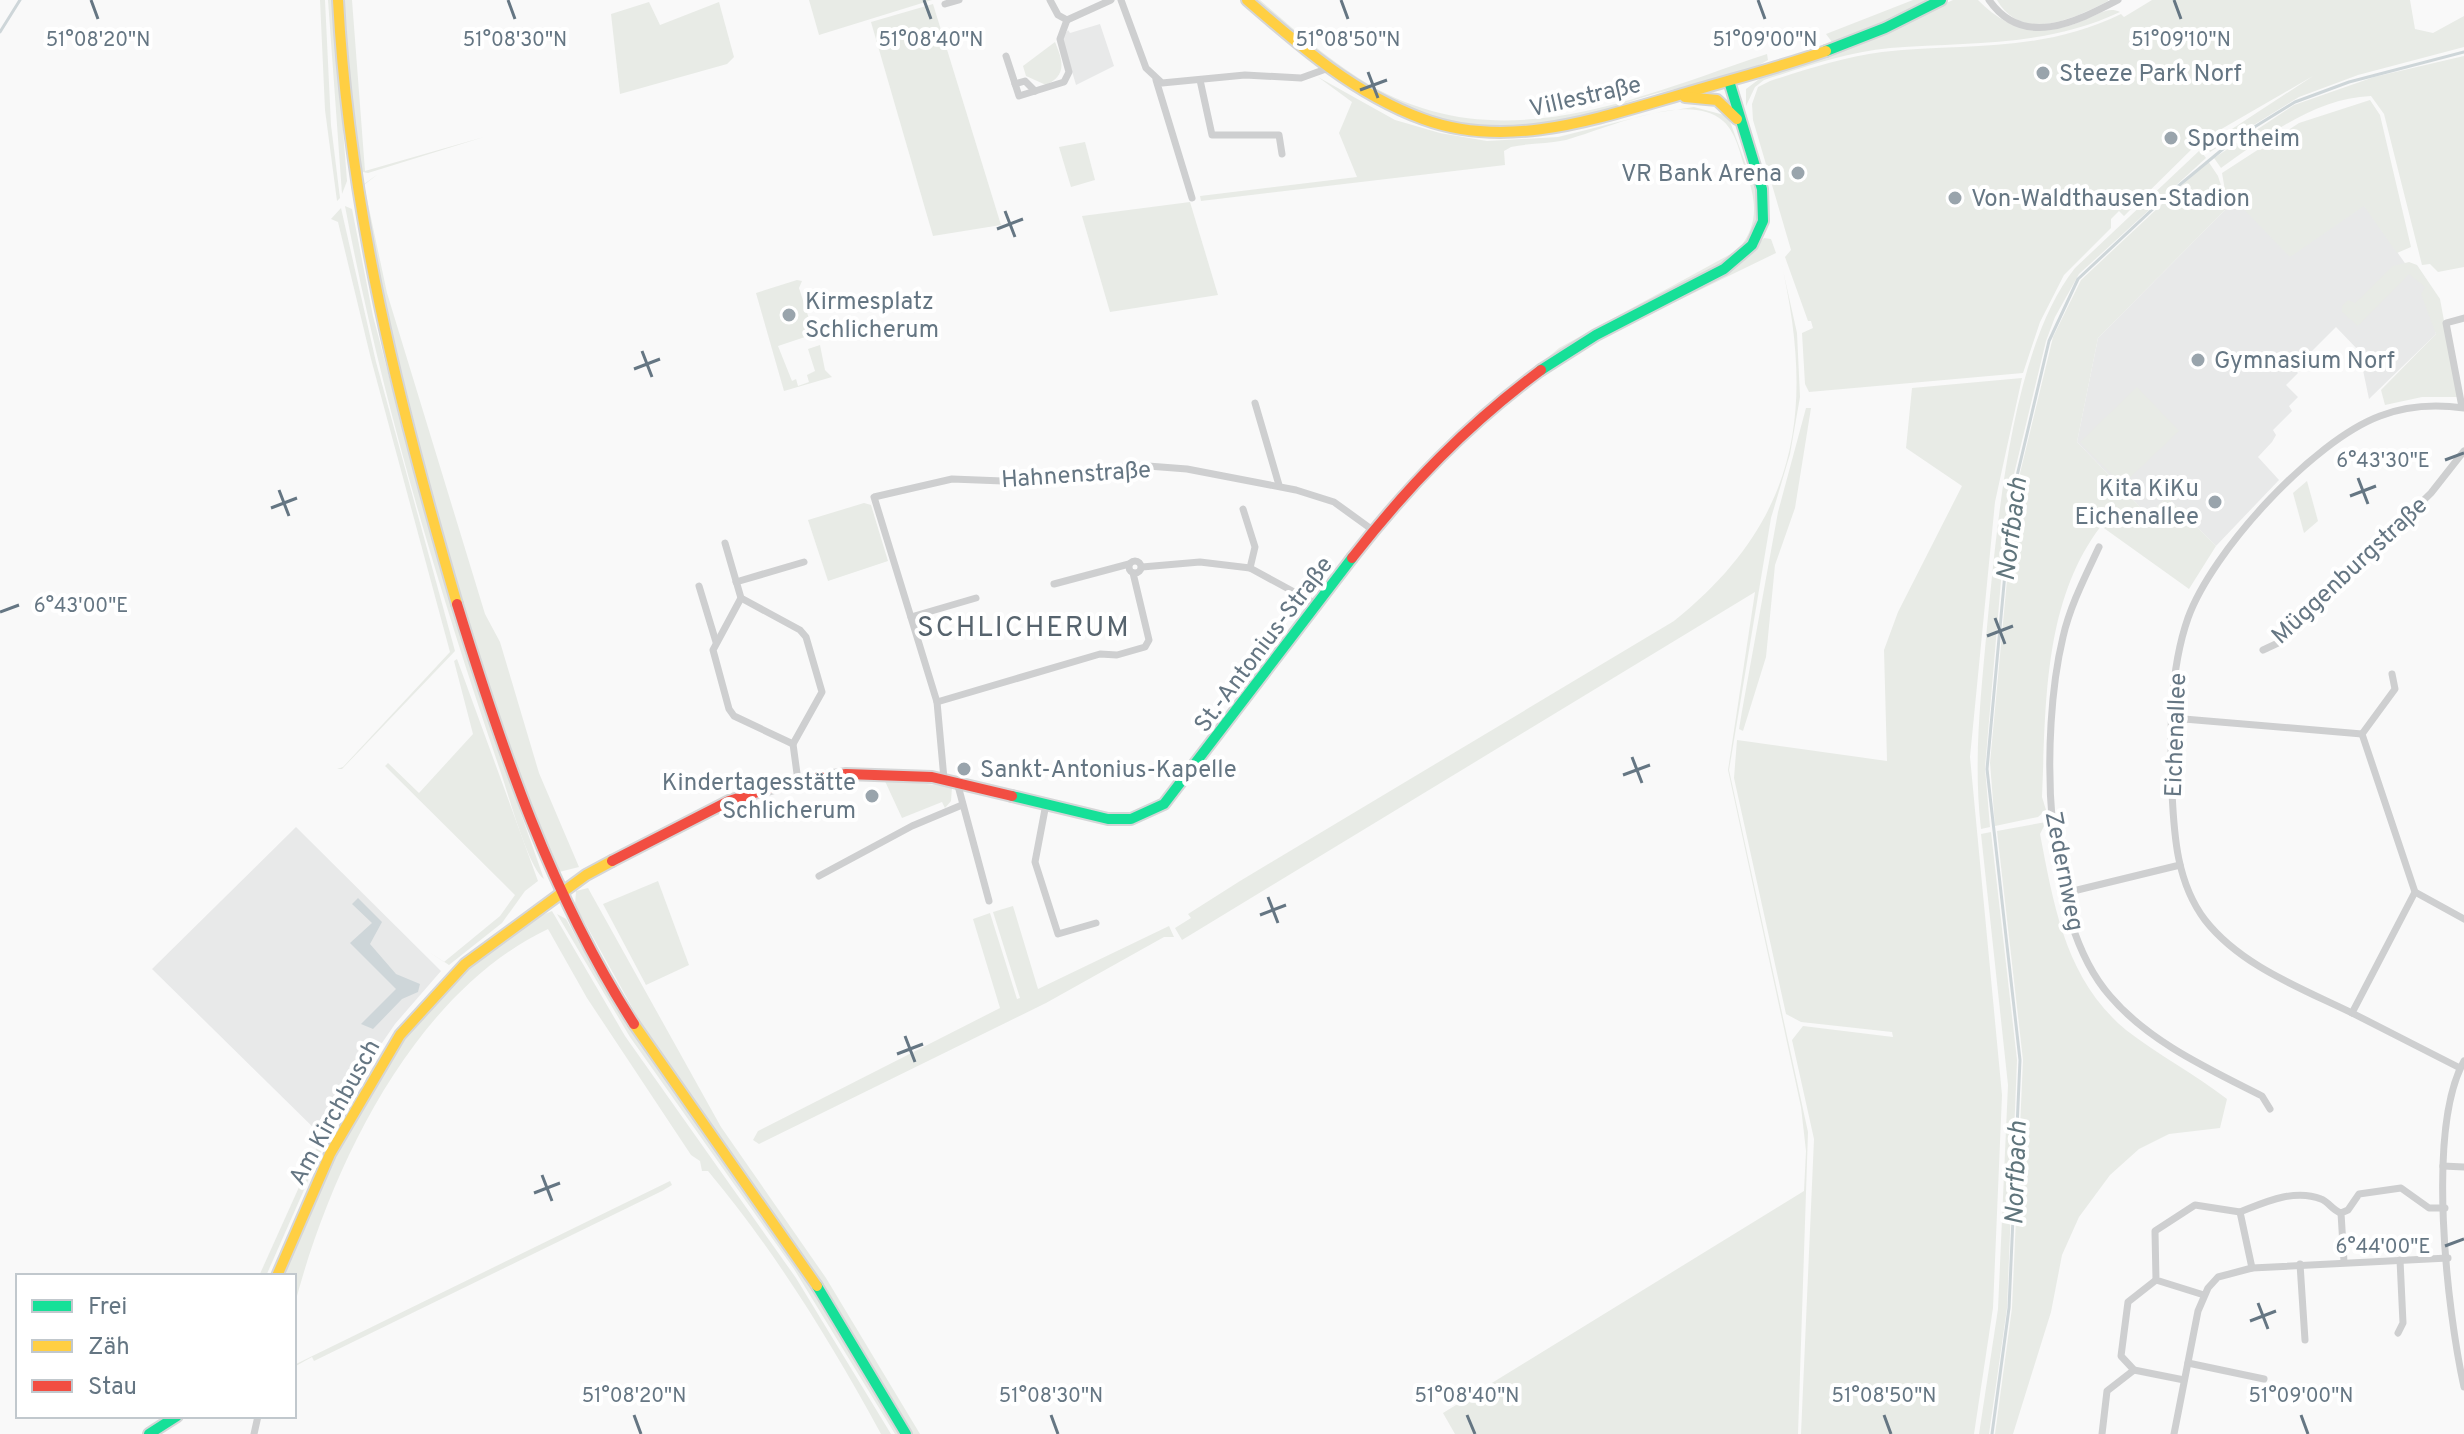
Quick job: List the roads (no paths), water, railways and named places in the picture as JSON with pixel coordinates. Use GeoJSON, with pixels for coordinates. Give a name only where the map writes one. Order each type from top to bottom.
{"type":"FeatureCollection","features":[{"type":"Feature","properties":{"kind":"main road"},"geometry":{"type":"LineString","coordinates":[[338,0],[353,181],[389,359],[491,714],[523,806],[561,892],[635,1026],[804,1266],[906,1434]]}},
{"type":"Feature","properties":{"kind":"main road","name":"Villestraße"},"geometry":{"type":"LineString","coordinates":[[1247,0],[1326,69],[1369,97],[1416,116],[1485,130],[1559,127],[1729,81],[1840,46],[1900,22],[1941,0]]}},
{"type":"Feature","properties":{"kind":"main road","name":"St.-Antonius-Straße"},"geometry":{"type":"LineString","coordinates":[[561,892],[589,873],[717,806],[798,781],[871,773],[944,779],[1117,820],[1144,815],[1164,804],[1409,487],[1480,421],[1567,353],[1725,269],[1748,251],[1760,232],[1764,207],[1729,81]]}},
{"type":"Feature","properties":{"kind":"main road"},"geometry":{"type":"LineString","coordinates":[[1671,97],[1717,100],[1732,112],[1742,127]]}},
{"type":"Feature","properties":{"kind":"main road","name":"Am Kirchbusch"},"geometry":{"type":"LineString","coordinates":[[278,1274],[330,1154],[400,1035],[465,964],[561,892]]}},
{"type":"Feature","properties":{"kind":"main road"},"geometry":{"type":"LineString","coordinates":[[149,1434],[174,1418]]}},
{"type":"Feature","properties":{"kind":"street"},"geometry":{"type":"LineString","coordinates":[[945,4],[959,0]]}},
{"type":"Feature","properties":{"kind":"street"},"geometry":{"type":"LineString","coordinates":[[1050,0],[1058,15],[1067,20]]}},
{"type":"Feature","properties":{"kind":"street"},"geometry":{"type":"LineString","coordinates":[[1006,56],[1019,96],[1068,78],[1060,39],[1067,20],[1111,0]]}},
{"type":"Feature","properties":{"kind":"street"},"geometry":{"type":"LineString","coordinates":[[1121,0],[1142,60],[1156,80],[1192,198]]}},
{"type":"Feature","properties":{"kind":"street"},"geometry":{"type":"LineString","coordinates":[[1989,0],[2008,20],[2038,29],[2068,24],[2118,0]]}},
{"type":"Feature","properties":{"kind":"street"},"geometry":{"type":"LineString","coordinates":[[1156,80],[1167,83],[1245,75],[1301,78],[1326,69]]}},
{"type":"Feature","properties":{"kind":"street"},"geometry":{"type":"LineString","coordinates":[[1200,80],[1212,135],[1279,135],[1282,154]]}},
{"type":"Feature","properties":{"kind":"street"},"geometry":{"type":"LineString","coordinates":[[2463,408],[2446,323],[2464,318]]}},
{"type":"Feature","properties":{"kind":"street"},"geometry":{"type":"LineString","coordinates":[[1255,403],[1279,485]]}},
{"type":"Feature","properties":{"kind":"street","name":"Eichenallee"},"geometry":{"type":"LineString","coordinates":[[2462,1065],[2274,975],[2231,946],[2197,908],[2180,865],[2173,818],[2172,718],[2180,645],[2188,618],[2209,572],[2242,530],[2316,457],[2355,428],[2411,407],[2463,408]]}},
{"type":"Feature","properties":{"kind":"street","name":"Müggenburgstraße"},"geometry":{"type":"LineString","coordinates":[[2263,650],[2278,643],[2402,523],[2464,451]]}},
{"type":"Feature","properties":{"kind":"street","name":"Hahnenstraße"},"geometry":{"type":"LineString","coordinates":[[911,617],[874,497],[952,479],[1003,481],[1135,465],[1187,469],[1279,485],[1334,502],[1374,531]]}},
{"type":"Feature","properties":{"kind":"street"},"geometry":{"type":"LineString","coordinates":[[1243,509],[1255,547],[1250,568]]}},
{"type":"Feature","properties":{"kind":"street"},"geometry":{"type":"LineString","coordinates":[[725,543],[741,598],[805,634],[822,694],[793,744],[798,781]]}},
{"type":"Feature","properties":{"kind":"street","name":"Zedernweg"},"geometry":{"type":"LineString","coordinates":[[2099,547],[2064,631],[2051,725],[2051,815],[2065,893],[2082,951],[2111,997],[2156,1036],[2262,1096],[2270,1109]]}},
{"type":"Feature","properties":{"kind":"street"},"geometry":{"type":"LineString","coordinates":[[1054,584],[1137,561],[1142,567]]}},
{"type":"Feature","properties":{"kind":"street"},"geometry":{"type":"LineString","coordinates":[[736,582],[804,562]]}},
{"type":"Feature","properties":{"kind":"street"},"geometry":{"type":"LineString","coordinates":[[1142,567],[1200,562],[1250,568],[1318,605]]}},
{"type":"Feature","properties":{"kind":"street"},"geometry":{"type":"LineString","coordinates":[[937,702],[1100,654],[1117,655],[1145,647],[1149,640],[1129,564]]}},
{"type":"Feature","properties":{"kind":"street"},"geometry":{"type":"LineString","coordinates":[[1133,573],[1139,572],[1142,567]]}},
{"type":"Feature","properties":{"kind":"street"},"geometry":{"type":"LineString","coordinates":[[699,586],[716,642]]}},
{"type":"Feature","properties":{"kind":"street"},"geometry":{"type":"LineString","coordinates":[[741,598],[716,642],[713,655],[732,713],[793,744]]}},
{"type":"Feature","properties":{"kind":"street"},"geometry":{"type":"LineString","coordinates":[[944,779],[937,702],[911,617],[976,598]]}},
{"type":"Feature","properties":{"kind":"street"},"geometry":{"type":"LineString","coordinates":[[2362,734],[2391,697],[2395,689],[2392,674]]}},
{"type":"Feature","properties":{"kind":"street"},"geometry":{"type":"LineString","coordinates":[[2172,718],[2362,734]]}},
{"type":"Feature","properties":{"kind":"street"},"geometry":{"type":"LineString","coordinates":[[2362,734],[2415,892],[2464,919]]}},
{"type":"Feature","properties":{"kind":"street"},"geometry":{"type":"LineString","coordinates":[[957,782],[989,901]]}},
{"type":"Feature","properties":{"kind":"street"},"geometry":{"type":"LineString","coordinates":[[1046,804],[1035,862],[1058,934],[1096,923]]}},
{"type":"Feature","properties":{"kind":"street"},"geometry":{"type":"LineString","coordinates":[[819,876],[912,826],[962,805]]}},
{"type":"Feature","properties":{"kind":"street"},"geometry":{"type":"LineString","coordinates":[[2065,893],[2180,865]]}},
{"type":"Feature","properties":{"kind":"street"},"geometry":{"type":"LineString","coordinates":[[2352,1013],[2415,892]]}},
{"type":"Feature","properties":{"kind":"street"},"geometry":{"type":"LineString","coordinates":[[2462,1065],[2447,1108],[2443,1166],[2454,1336],[2464,1387]]}},
{"type":"Feature","properties":{"kind":"street"},"geometry":{"type":"LineString","coordinates":[[2443,1166],[2464,1167]]}},
{"type":"Feature","properties":{"kind":"street"},"geometry":{"type":"LineString","coordinates":[[2341,1213],[2365,1191],[2401,1188],[2429,1208],[2445,1208]]}},
{"type":"Feature","properties":{"kind":"street"},"geometry":{"type":"LineString","coordinates":[[2156,1280],[2154,1237],[2158,1228],[2195,1205],[2240,1212],[2262,1201],[2311,1197],[2325,1200],[2341,1213],[2344,1262]]}},
{"type":"Feature","properties":{"kind":"street"},"geometry":{"type":"LineString","coordinates":[[2240,1212],[2252,1268]]}},
{"type":"Feature","properties":{"kind":"street"},"geometry":{"type":"LineString","coordinates":[[2174,1434],[2204,1295],[2225,1273],[2300,1264],[2448,1258]]}},
{"type":"Feature","properties":{"kind":"street"},"geometry":{"type":"LineString","coordinates":[[2398,1333],[2403,1323],[2400,1260]]}},
{"type":"Feature","properties":{"kind":"street"},"geometry":{"type":"LineString","coordinates":[[2300,1264],[2305,1340]]}},
{"type":"Feature","properties":{"kind":"street"},"geometry":{"type":"LineString","coordinates":[[2156,1280],[2204,1295]]}},
{"type":"Feature","properties":{"kind":"street"},"geometry":{"type":"LineString","coordinates":[[2156,1280],[2132,1296],[2125,1309],[2120,1353],[2123,1362],[2134,1370],[2184,1380]]}},
{"type":"Feature","properties":{"kind":"street"},"geometry":{"type":"LineString","coordinates":[[2188,1363],[2264,1379]]}},
{"type":"Feature","properties":{"kind":"street"},"geometry":{"type":"LineString","coordinates":[[2102,1434],[2107,1391],[2134,1370]]}},
{"type":"Feature","properties":{"kind":"waterway"},"geometry":{"type":"LineString","coordinates":[[0,32],[20,0]]}},
{"type":"Feature","properties":{"kind":"waterway","name":"Norfbach"},"geometry":{"type":"LineString","coordinates":[[1992,1434],[2009,1308],[2020,1060],[1987,769],[2012,497],[2049,341],[2078,279],[2171,192],[2235,139],[2295,102],[2349,82],[2464,52]]}},
{"type":"Feature","properties":{"kind":"place","name":"Steeze Park Norf"},"geometry":{"type":"Point","coordinates":[2043,73]}},
{"type":"Feature","properties":{"kind":"place","name":"Sportheim"},"geometry":{"type":"Point","coordinates":[2171,138]}},
{"type":"Feature","properties":{"kind":"place","name":"VR Bank Arena"},"geometry":{"type":"Point","coordinates":[1798,173]}},
{"type":"Feature","properties":{"kind":"place","name":"Von-Waldthausen-Stadion"},"geometry":{"type":"Point","coordinates":[1955,198]}},
{"type":"Feature","properties":{"kind":"place","name":"Kirmesplatz Schlicherum"},"geometry":{"type":"Point","coordinates":[789,315]}},
{"type":"Feature","properties":{"kind":"place","name":"Gymnasium Norf"},"geometry":{"type":"Point","coordinates":[2198,360]}},
{"type":"Feature","properties":{"kind":"place","name":"Kita KiKu Eichenallee"},"geometry":{"type":"Point","coordinates":[2215,502]}},
{"type":"Feature","properties":{"kind":"place","name":"Sankt-Antonius-Kapelle"},"geometry":{"type":"Point","coordinates":[964,769]}},
{"type":"Feature","properties":{"kind":"place","name":"Kindertagesstätte Schlicherum"},"geometry":{"type":"Point","coordinates":[872,796]}},
{"type":"Feature","properties":{"kind":"district","name":"SCHLICHERUM"},"geometry":{"type":"Point","coordinates":[1024,626]}}]}
